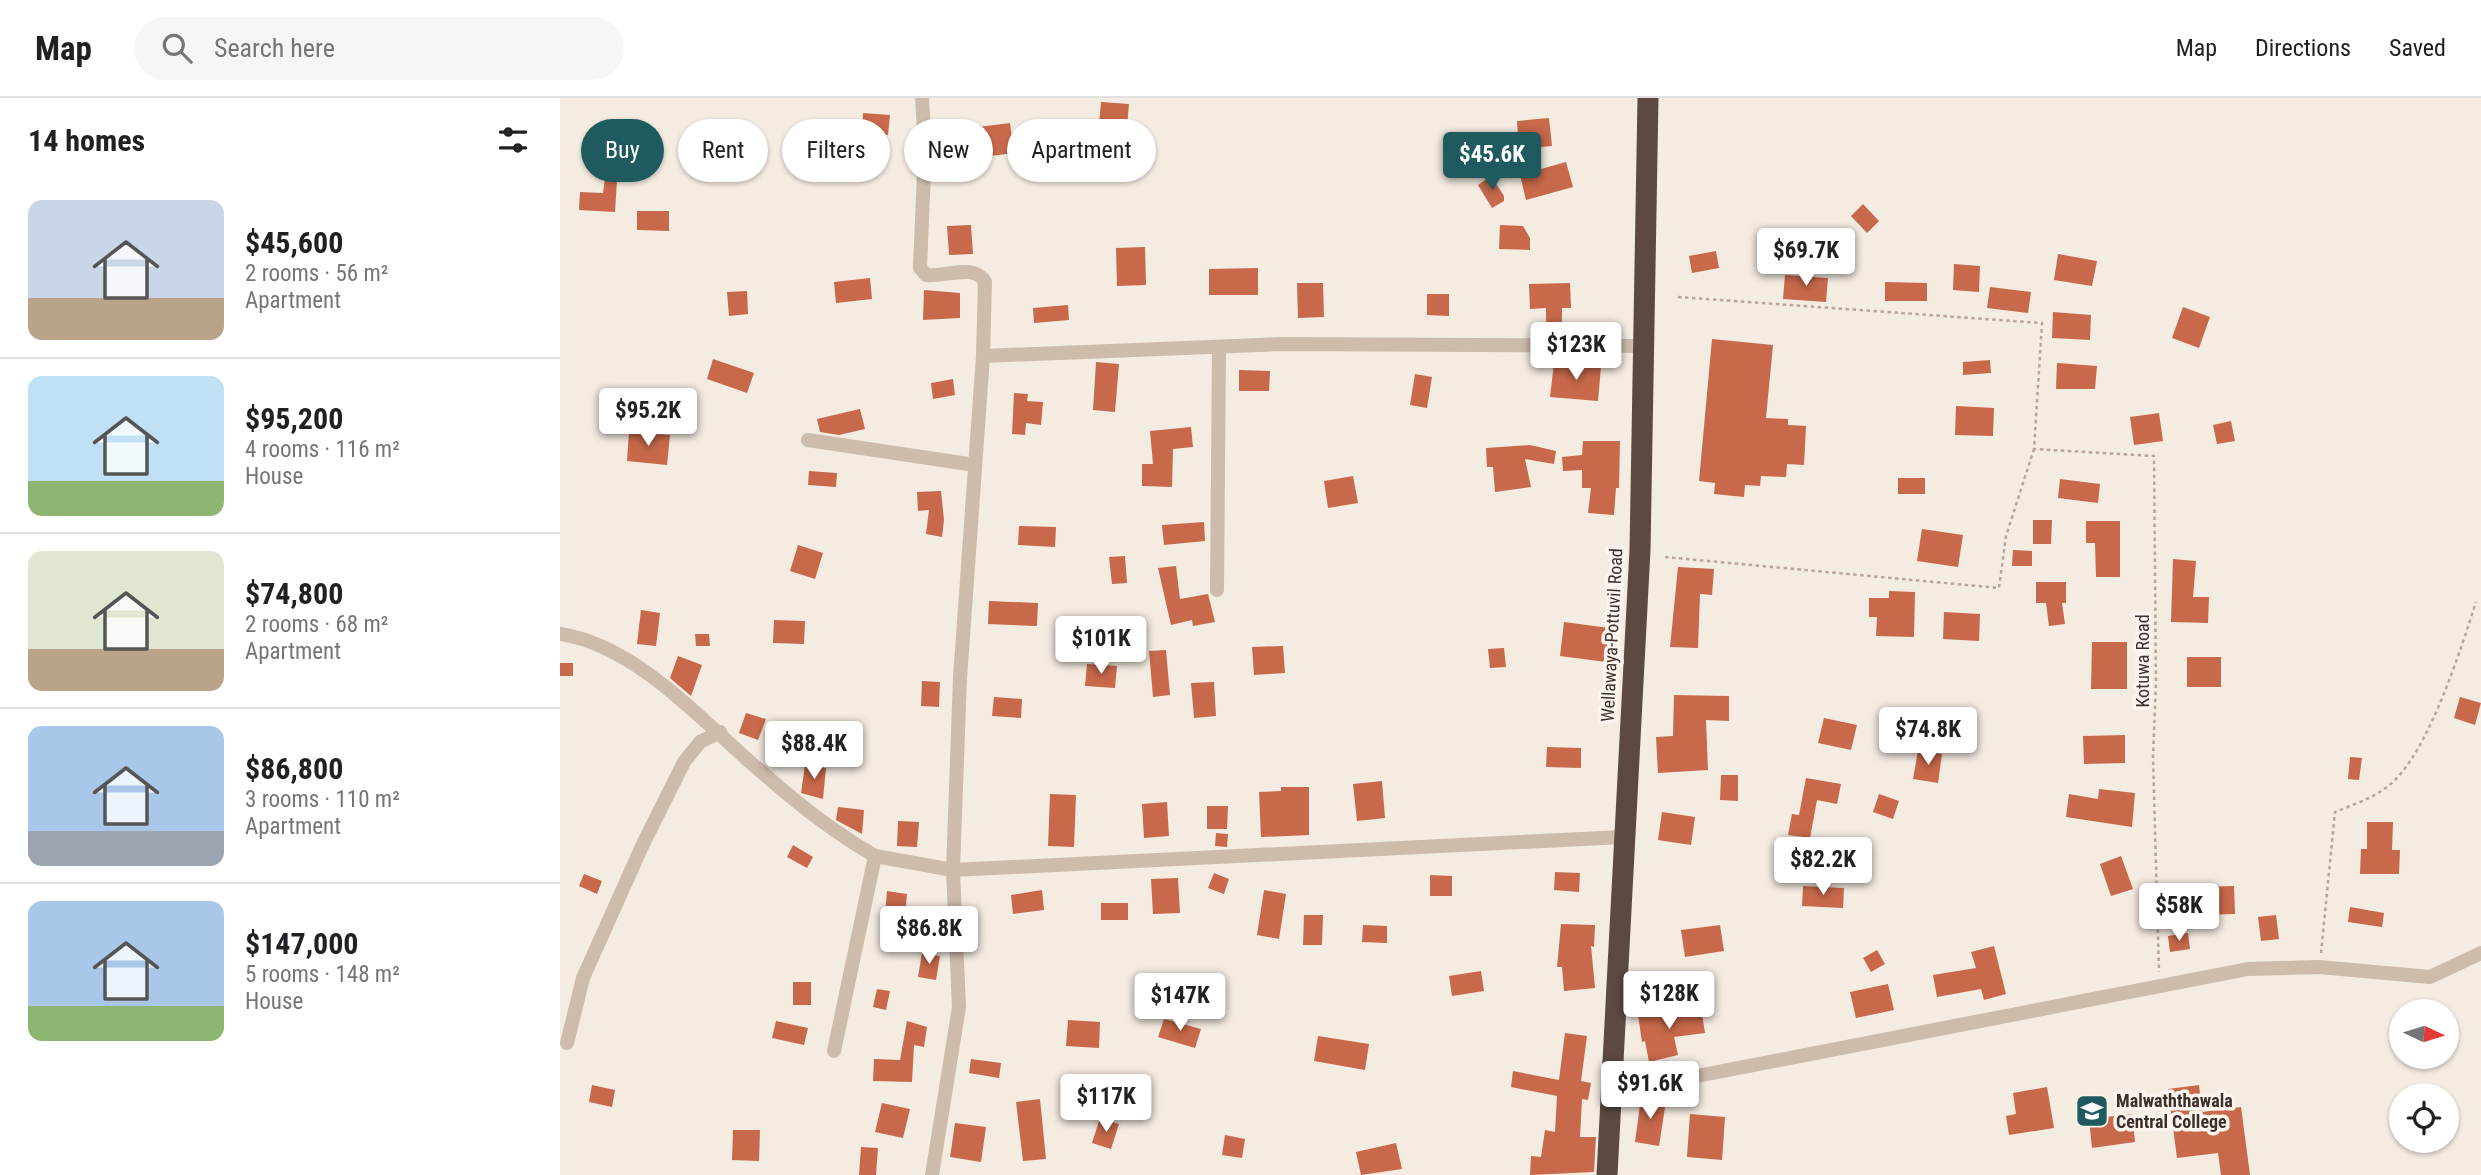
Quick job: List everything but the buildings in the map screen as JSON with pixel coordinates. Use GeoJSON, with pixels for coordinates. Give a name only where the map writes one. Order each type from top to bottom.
{"type":"FeatureCollection","features":[{"type":"Feature","properties":{"kind":"highway","name":"Wellawaya-Pottuvil Road"},"geometry":{"type":"LineString","coordinates":[[1607,1175],[1640,550],[1648,98]]}},
{"type":"Feature","properties":{"kind":"street"},"geometry":{"type":"LineString","coordinates":[[922,98],[925,147],[920,268],[926,275],[942,277],[971,270],[981,275],[985,282],[983,356],[960,678],[953,870],[959,1007],[932,1175]]}},
{"type":"Feature","properties":{"kind":"street"},"geometry":{"type":"LineString","coordinates":[[983,356],[1282,344],[1645,346]]}},
{"type":"Feature","properties":{"kind":"street"},"geometry":{"type":"LineString","coordinates":[[1217,590],[1219,347]]}},
{"type":"Feature","properties":{"kind":"street"},"geometry":{"type":"LineString","coordinates":[[808,440],[975,466]]}},
{"type":"Feature","properties":{"kind":"street"},"geometry":{"type":"LineString","coordinates":[[560,634],[615,651],[720,732],[761,772],[836,833],[875,856],[953,870],[1623,836]]}},
{"type":"Feature","properties":{"kind":"street"},"geometry":{"type":"LineString","coordinates":[[567,1043],[583,978],[684,762],[700,742],[720,732]]}},
{"type":"Feature","properties":{"kind":"street"},"geometry":{"type":"LineString","coordinates":[[834,1051],[875,856]]}},
{"type":"Feature","properties":{"kind":"street"},"geometry":{"type":"LineString","coordinates":[[1613,1075],[1661,1083],[2248,969],[2319,967],[2430,977],[2481,953]]}},
{"type":"Feature","properties":{"kind":"path"},"geometry":{"type":"LineString","coordinates":[[1665,557],[1999,588],[2006,536],[2034,449],[2042,323],[1678,297]]}},
{"type":"Feature","properties":{"kind":"path","name":"Kotuwa Road"},"geometry":{"type":"LineString","coordinates":[[2034,449],[2154,456],[2156,684],[2153,757],[2155,925],[2160,986]]}},
{"type":"Feature","properties":{"kind":"path"},"geometry":{"type":"LineString","coordinates":[[2319,967],[2335,812],[2388,787],[2410,764],[2434,712],[2476,602]]}},
{"type":"Feature","properties":{"kind":"place","name":"Malwaththawala Central College"},"geometry":{"type":"Point","coordinates":[2092,1111]}}]}
